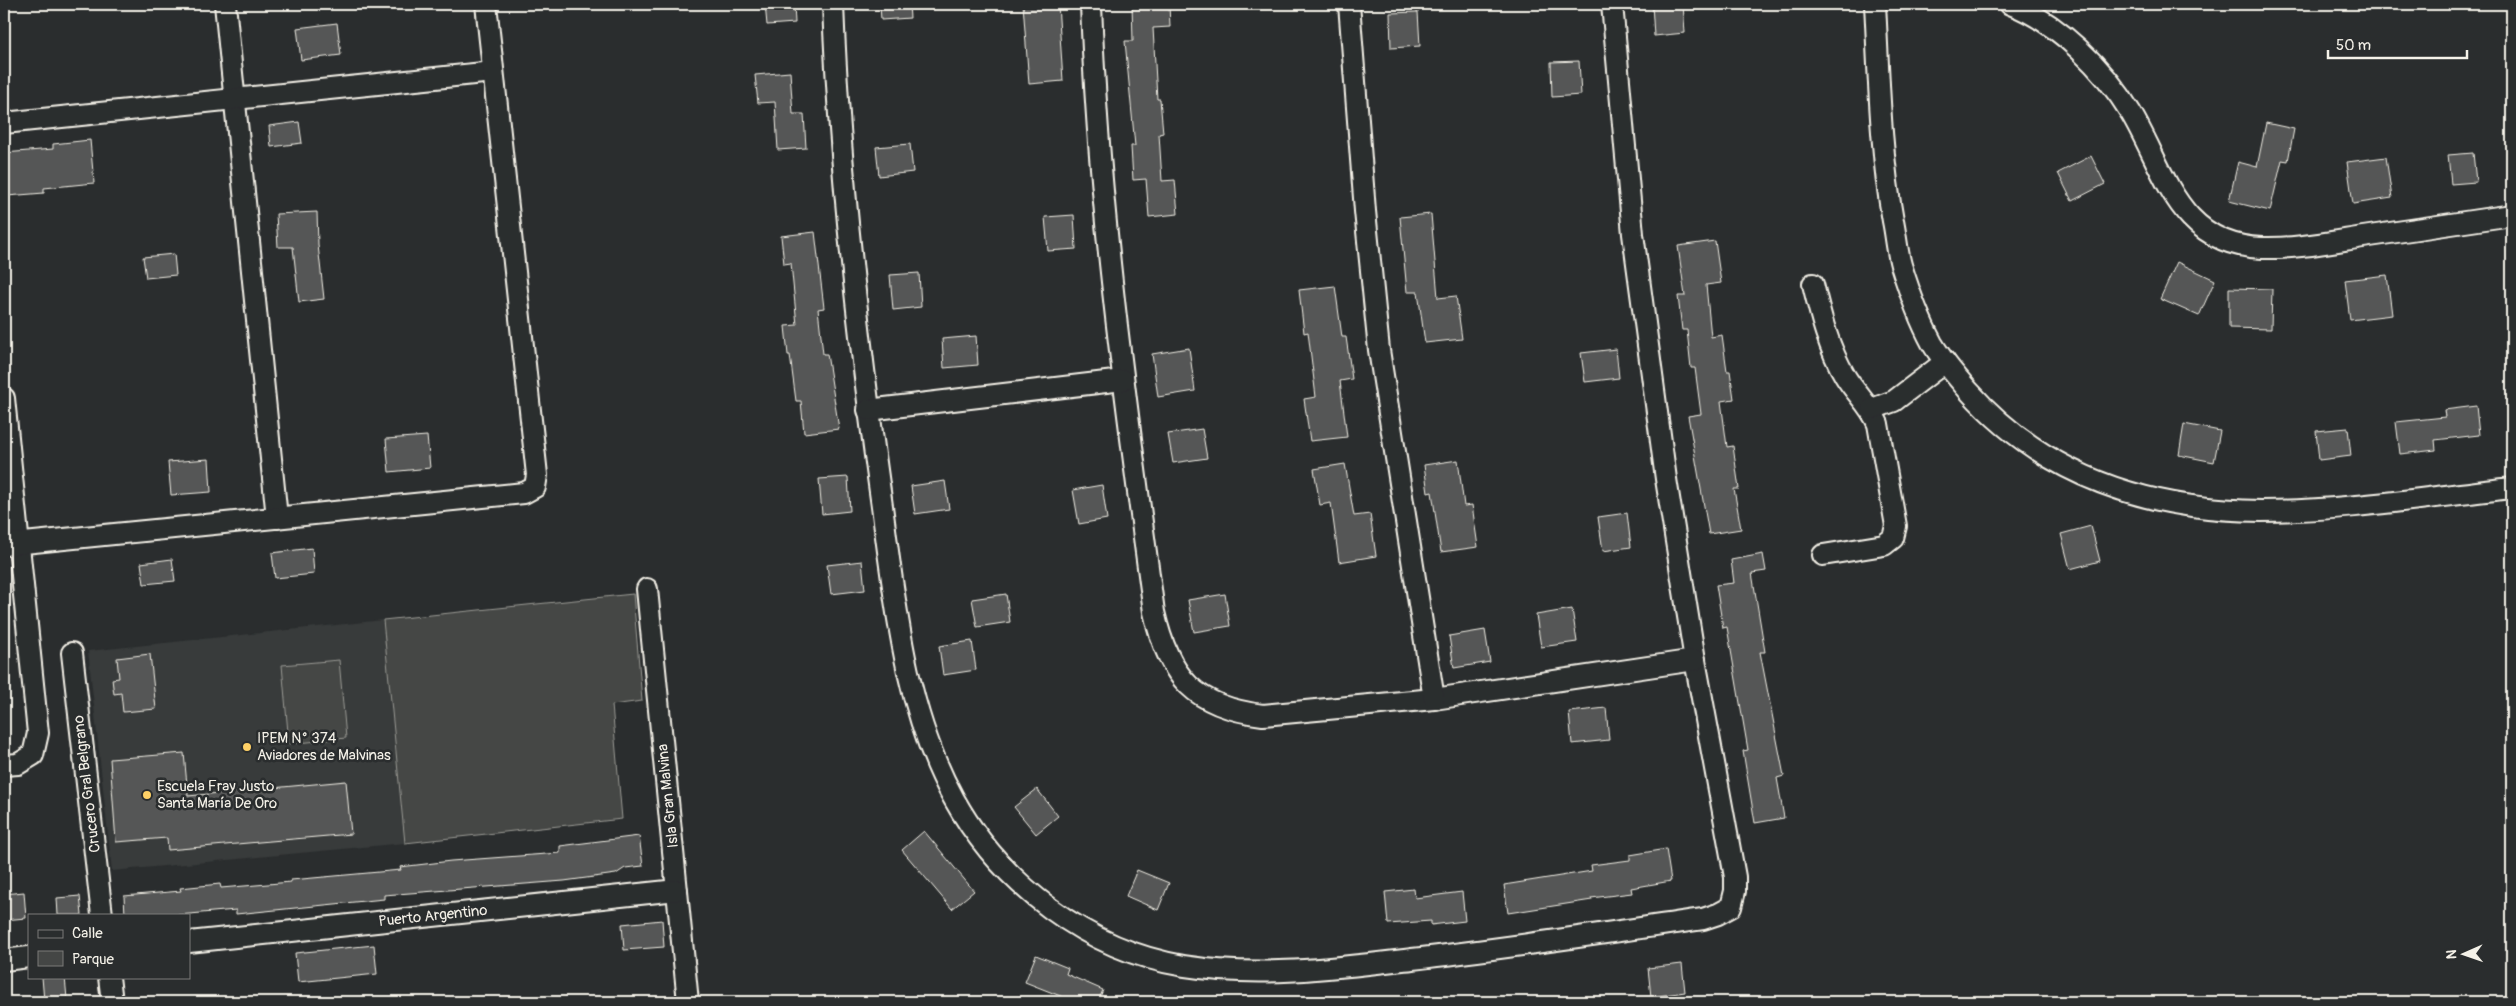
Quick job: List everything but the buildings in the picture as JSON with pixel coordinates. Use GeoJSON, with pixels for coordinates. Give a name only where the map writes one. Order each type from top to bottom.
{"type":"FeatureCollection","features":[{"type":"Feature","properties":{"kind":"street"},"geometry":{"type":"LineString","coordinates":[[225,4],[277,518]]}},
{"type":"Feature","properties":{"kind":"street"},"geometry":{"type":"LineString","coordinates":[[12,544],[524,493],[536,487],[537,475],[486,4]]}},
{"type":"Feature","properties":{"kind":"street"},"geometry":{"type":"LineString","coordinates":[[833,4],[842,150],[868,410],[901,637],[916,705],[933,758],[953,798],[975,834],[1008,872],[1036,899],[1063,918],[1098,937],[1139,955],[1184,966],[1284,971],[1469,952],[1703,919],[1731,907],[1736,891],[1735,877],[1694,660],[1666,479],[1633,234],[1612,4]]}},
{"type":"Feature","properties":{"kind":"street"},"geometry":{"type":"LineString","coordinates":[[1091,4],[1098,128],[1122,380],[1154,612],[1160,638],[1181,676],[1198,694],[1215,704],[1237,712],[1263,715],[1434,700],[1694,660]]}},
{"type":"Feature","properties":{"kind":"street"},"geometry":{"type":"LineString","coordinates":[[1349,4],[1367,230],[1380,350],[1434,700]]}},
{"type":"Feature","properties":{"kind":"street"},"geometry":{"type":"LineString","coordinates":[[1875,4],[1884,149],[1890,202],[1901,262],[1918,314],[1932,343],[1945,362],[1980,403],[2016,436],[2050,459],[2086,477],[2155,500],[2209,508],[2261,511],[2346,506],[2512,488]]}},
{"type":"Feature","properties":{"kind":"street"},"geometry":{"type":"LineString","coordinates":[[2010,4],[2046,24],[2072,44],[2106,77],[2131,113],[2169,187],[2185,212],[2204,231],[2226,241],[2261,248],[2312,245],[2512,215]]}},
{"type":"Feature","properties":{"kind":"street"},"geometry":{"type":"LineString","coordinates":[[4,123],[493,72]]}},
{"type":"Feature","properties":{"kind":"street"},"geometry":{"type":"LineString","coordinates":[[1813,284],[1825,337],[1847,379],[1872,409],[1878,424],[1896,526],[1893,538],[1884,545],[1823,555]]}},
{"type":"Feature","properties":{"kind":"street"},"geometry":{"type":"LineString","coordinates":[[1872,409],[1894,401],[1945,362]]}},
{"type":"Feature","properties":{"kind":"street"},"geometry":{"type":"LineString","coordinates":[[868,410],[1122,380]]}},
{"type":"Feature","properties":{"kind":"street"},"geometry":{"type":"LineString","coordinates":[[4,398],[12,544],[38,733],[33,755],[18,764],[4,765]]}},
{"type":"Feature","properties":{"kind":"street","name":"Isla Gran Malvina"},"geometry":{"type":"LineString","coordinates":[[647,589],[688,1002]]}},
{"type":"Feature","properties":{"kind":"street","name":"Crucero Gral Belgrano"},"geometry":{"type":"LineString","coordinates":[[72,653],[102,914]]}},
{"type":"Feature","properties":{"kind":"street","name":"Puerto Argentino"},"geometry":{"type":"LineString","coordinates":[[190,942],[677,890]]}},
{"type":"Feature","properties":{"kind":"street"},"geometry":{"type":"LineString","coordinates":[[4,960],[28,957]]}},
{"type":"Feature","properties":{"kind":"street"},"geometry":{"type":"LineString","coordinates":[[109,978],[112,1002]]}},
{"type":"Feature","properties":{"kind":"shaded area","name":"IPEM N° 374 Aviadores de Malvinas"},"geometry":{"type":"Polygon","coordinates":[[[383,620],[405,843],[112,871],[88,651],[383,620]]]}},
{"type":"Feature","properties":{"kind":"green space"},"geometry":{"type":"Polygon","coordinates":[[[633,594],[642,701],[612,705],[622,819],[405,843],[383,620],[633,594]]]}},
{"type":"Feature","properties":{"kind":"green space"},"geometry":{"type":"Polygon","coordinates":[[[339,660],[346,738],[289,744],[282,665],[339,660]]]}},
{"type":"Feature","properties":{"kind":"place","name":"IPEM N° 374 Aviadores de Malvinas"},"geometry":{"type":"Point","coordinates":[247,747]}},
{"type":"Feature","properties":{"kind":"place","name":"Escuela Fray Justo Santa María De Oro"},"geometry":{"type":"Point","coordinates":[147,795]}}]}
